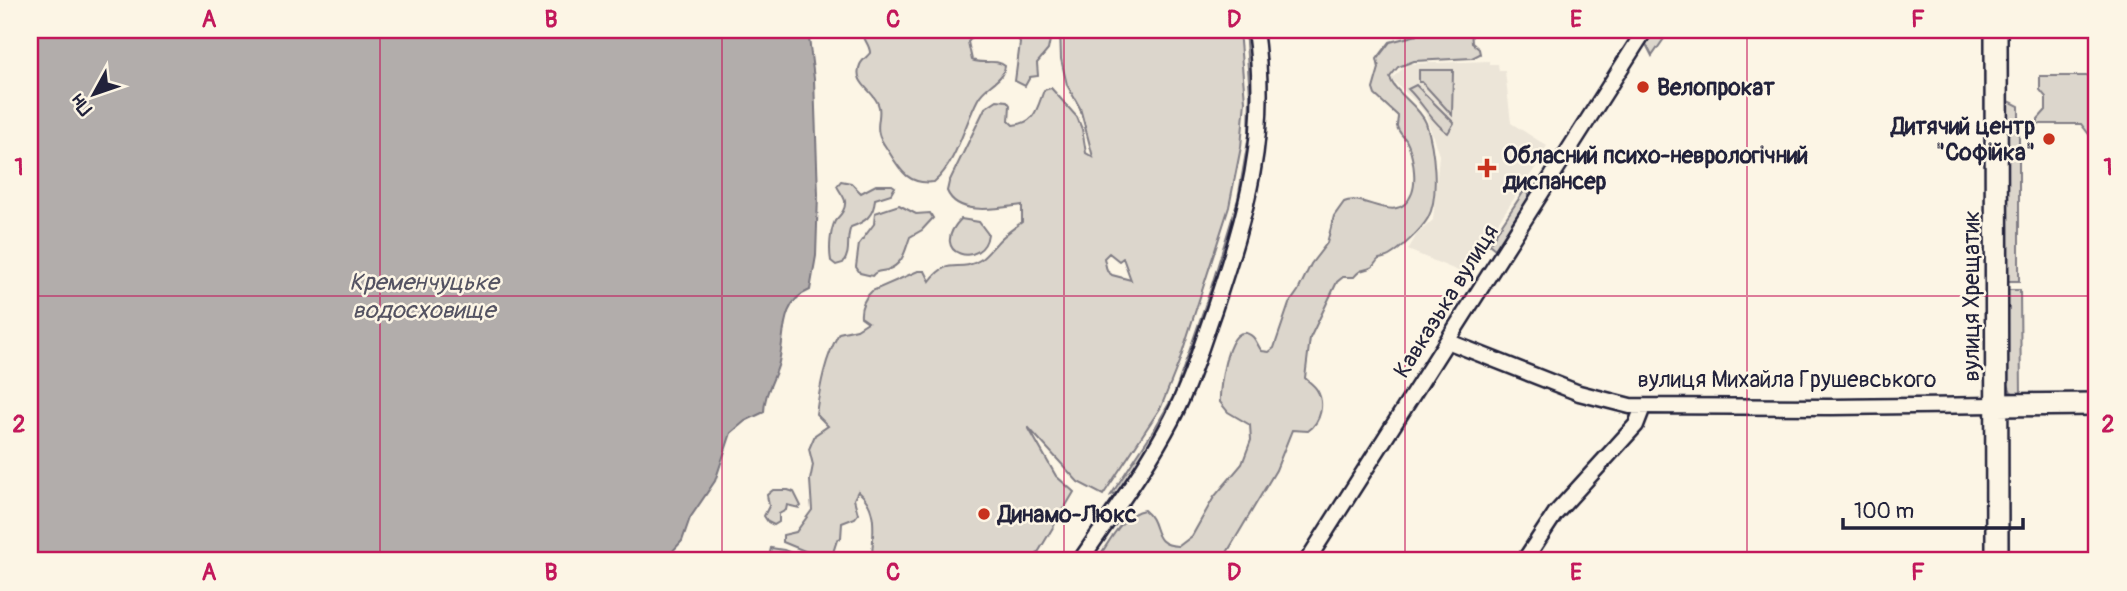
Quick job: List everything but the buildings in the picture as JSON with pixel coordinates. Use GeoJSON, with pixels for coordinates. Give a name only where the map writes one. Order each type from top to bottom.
{"type":"FeatureCollection","features":[{"type":"Feature","properties":{"kind":"main road","name":"вулиця Хрещатик"},"geometry":{"type":"LineString","coordinates":[[1996,30],[1997,561]]}},
{"type":"Feature","properties":{"kind":"main road","name":"вулиця Михайла Грушевського"},"geometry":{"type":"LineString","coordinates":[[1997,405],[2097,404]]}},
{"type":"Feature","properties":{"kind":"street"},"geometry":{"type":"LineString","coordinates":[[1080,561],[1172,419],[1194,369],[1221,289],[1255,168],[1260,92],[1255,30]]}},
{"type":"Feature","properties":{"kind":"street","name":"Кавказька вулиця"},"geometry":{"type":"LineString","coordinates":[[1307,561],[1645,30]]}},
{"type":"Feature","properties":{"kind":"street","name":"вулиця Михайла Грушевського"},"geometry":{"type":"LineString","coordinates":[[1447,341],[1590,397],[1643,407],[1997,405]]}},
{"type":"Feature","properties":{"kind":"street"},"geometry":{"type":"LineString","coordinates":[[1524,561],[1564,504],[1636,425],[1643,407]]}},
{"type":"Feature","properties":{"kind":"shaded area"},"geometry":{"type":"Polygon","coordinates":[[[863,30],[978,30],[968,42],[972,60],[998,62],[1005,66],[1001,76],[978,99],[954,154],[934,182],[918,181],[907,176],[881,139],[878,131],[877,101],[862,82],[858,72],[870,53],[863,30]]]}},
{"type":"Feature","properties":{"kind":"shaded area"},"geometry":{"type":"Polygon","coordinates":[[[1016,30],[1052,30],[1048,50],[1037,63],[1038,76],[1030,77],[1025,86],[1015,81],[1020,43],[1016,30]]]}},
{"type":"Feature","properties":{"kind":"shaded area"},"geometry":{"type":"Polygon","coordinates":[[[1060,30],[1239,30],[1245,101],[1241,147],[1229,207],[1179,362],[1161,407],[1103,495],[1078,482],[1028,427],[1056,476],[1074,492],[1033,561],[872,561],[872,515],[865,498],[858,491],[854,499],[858,514],[842,523],[841,538],[837,540],[831,559],[824,559],[783,542],[783,535],[796,532],[812,510],[810,480],[813,465],[809,449],[815,435],[828,426],[816,414],[821,383],[839,333],[857,329],[868,322],[861,317],[861,310],[872,291],[918,271],[925,271],[930,281],[943,269],[972,264],[1022,222],[1022,205],[991,209],[970,208],[960,205],[947,191],[985,108],[997,100],[1007,101],[1010,105],[1009,121],[1013,125],[1021,124],[1031,118],[1044,90],[1051,88],[1077,117],[1086,153],[1093,157],[1080,108],[1067,85],[1061,59],[1060,30]],[[1109,253],[1104,258],[1107,271],[1131,280],[1123,258],[1119,261],[1109,253]]]}},
{"type":"Feature","properties":{"kind":"shaded area"},"geometry":{"type":"Polygon","coordinates":[[[1245,30],[1250,30],[1254,114],[1249,172],[1238,219],[1185,377],[1161,429],[1119,492],[1111,495],[1174,395],[1238,199],[1249,135],[1250,94],[1245,30]]]}},
{"type":"Feature","properties":{"kind":"shaded area"},"geometry":{"type":"Polygon","coordinates":[[[1422,30],[1471,30],[1472,43],[1479,49],[1480,54],[1472,58],[1414,61],[1398,67],[1390,77],[1392,83],[1418,110],[1426,123],[1435,185],[1432,209],[1421,228],[1399,249],[1354,277],[1343,277],[1337,282],[1310,338],[1305,378],[1314,387],[1321,401],[1316,423],[1308,431],[1292,430],[1276,470],[1222,561],[1096,561],[1122,523],[1136,512],[1144,510],[1153,521],[1159,538],[1170,545],[1179,546],[1192,536],[1214,497],[1242,464],[1251,440],[1250,425],[1228,412],[1220,402],[1223,370],[1231,344],[1237,336],[1244,333],[1253,337],[1262,351],[1269,352],[1274,348],[1289,304],[1311,264],[1327,243],[1334,216],[1344,202],[1361,201],[1390,209],[1406,203],[1412,193],[1414,181],[1411,152],[1399,132],[1398,116],[1375,95],[1373,89],[1379,68],[1377,59],[1390,42],[1417,35],[1422,30]]]}},
{"type":"Feature","properties":{"kind":"shaded area"},"geometry":{"type":"Polygon","coordinates":[[[1655,30],[1670,30],[1652,56],[1646,44],[1655,30]]]}},
{"type":"Feature","properties":{"kind":"shaded area","name":"Обласний психо-неврологічний диспансер"},"geometry":{"type":"Polygon","coordinates":[[[1489,61],[1489,64],[1498,64],[1499,71],[1505,71],[1511,123],[1547,146],[1538,159],[1540,161],[1463,273],[1408,250],[1417,234],[1433,220],[1439,155],[1425,113],[1391,79],[1408,64],[1489,61]]]}},
{"type":"Feature","properties":{"kind":"shaded area"},"geometry":{"type":"Polygon","coordinates":[[[1419,70],[1453,70],[1452,115],[1422,82],[1419,82],[1419,70]]]}},
{"type":"Feature","properties":{"kind":"shaded area"},"geometry":{"type":"Polygon","coordinates":[[[2040,76],[2097,76],[2097,212],[2093,212],[2091,137],[2081,124],[2038,124],[2038,119],[2046,110],[2046,97],[2040,90],[2040,76]]]}},
{"type":"Feature","properties":{"kind":"shaded area"},"geometry":{"type":"Polygon","coordinates":[[[1416,85],[1454,123],[1448,133],[1408,89],[1416,85]]]}},
{"type":"Feature","properties":{"kind":"shaded area"},"geometry":{"type":"Polygon","coordinates":[[[2005,99],[2019,106],[2019,281],[2005,281],[2005,99]]]}},
{"type":"Feature","properties":{"kind":"shaded area"},"geometry":{"type":"Polygon","coordinates":[[[841,181],[851,183],[861,193],[876,185],[895,187],[891,194],[875,199],[868,218],[851,227],[846,259],[836,265],[831,261],[830,241],[835,221],[845,207],[837,186],[841,181]]]}},
{"type":"Feature","properties":{"kind":"shaded area"},"geometry":{"type":"Polygon","coordinates":[[[1524,191],[1530,195],[1495,249],[1489,244],[1524,191]]]}},
{"type":"Feature","properties":{"kind":"shaded area"},"geometry":{"type":"Polygon","coordinates":[[[899,205],[916,214],[930,213],[933,218],[922,230],[910,237],[897,264],[872,276],[860,273],[856,267],[859,244],[874,224],[875,213],[899,205]]]}},
{"type":"Feature","properties":{"kind":"shaded area"},"geometry":{"type":"Polygon","coordinates":[[[961,219],[979,222],[988,234],[984,245],[977,252],[968,255],[953,249],[950,242],[952,231],[961,219]]]}},
{"type":"Feature","properties":{"kind":"shaded area"},"geometry":{"type":"Polygon","coordinates":[[[2005,290],[2020,290],[2021,397],[2011,392],[2006,380],[2005,290]]]}},
{"type":"Feature","properties":{"kind":"shaded area"},"geometry":{"type":"Polygon","coordinates":[[[773,490],[794,492],[801,506],[799,508],[787,505],[786,510],[779,514],[779,522],[774,525],[768,522],[764,516],[769,506],[767,495],[773,490]]]}},
{"type":"Feature","properties":{"kind":"shaded area"},"geometry":{"type":"Polygon","coordinates":[[[771,548],[784,550],[811,561],[775,561],[769,557],[771,548]]]}},
{"type":"Feature","properties":{"kind":"water","name":"Кременчуцьке водосховище"},"geometry":{"type":"Polygon","coordinates":[[[30,30],[808,30],[814,79],[818,194],[816,256],[810,290],[793,303],[788,312],[778,366],[767,394],[764,412],[745,421],[731,433],[715,481],[690,518],[682,541],[670,554],[658,556],[659,561],[30,561],[30,30]]]}},
{"type":"Feature","properties":{"kind":"place","name":"Велопрокат"},"geometry":{"type":"Point","coordinates":[1643,87]}},
{"type":"Feature","properties":{"kind":"place","name":"Дитячий центр \"Софійка\""},"geometry":{"type":"Point","coordinates":[2049,139]}},
{"type":"Feature","properties":{"kind":"place","name":"Обласний психо-неврологічний диспансер"},"geometry":{"type":"Point","coordinates":[1487,168]}},
{"type":"Feature","properties":{"kind":"place","name":"Динамо-Люкс"},"geometry":{"type":"Point","coordinates":[984,514]}}]}
